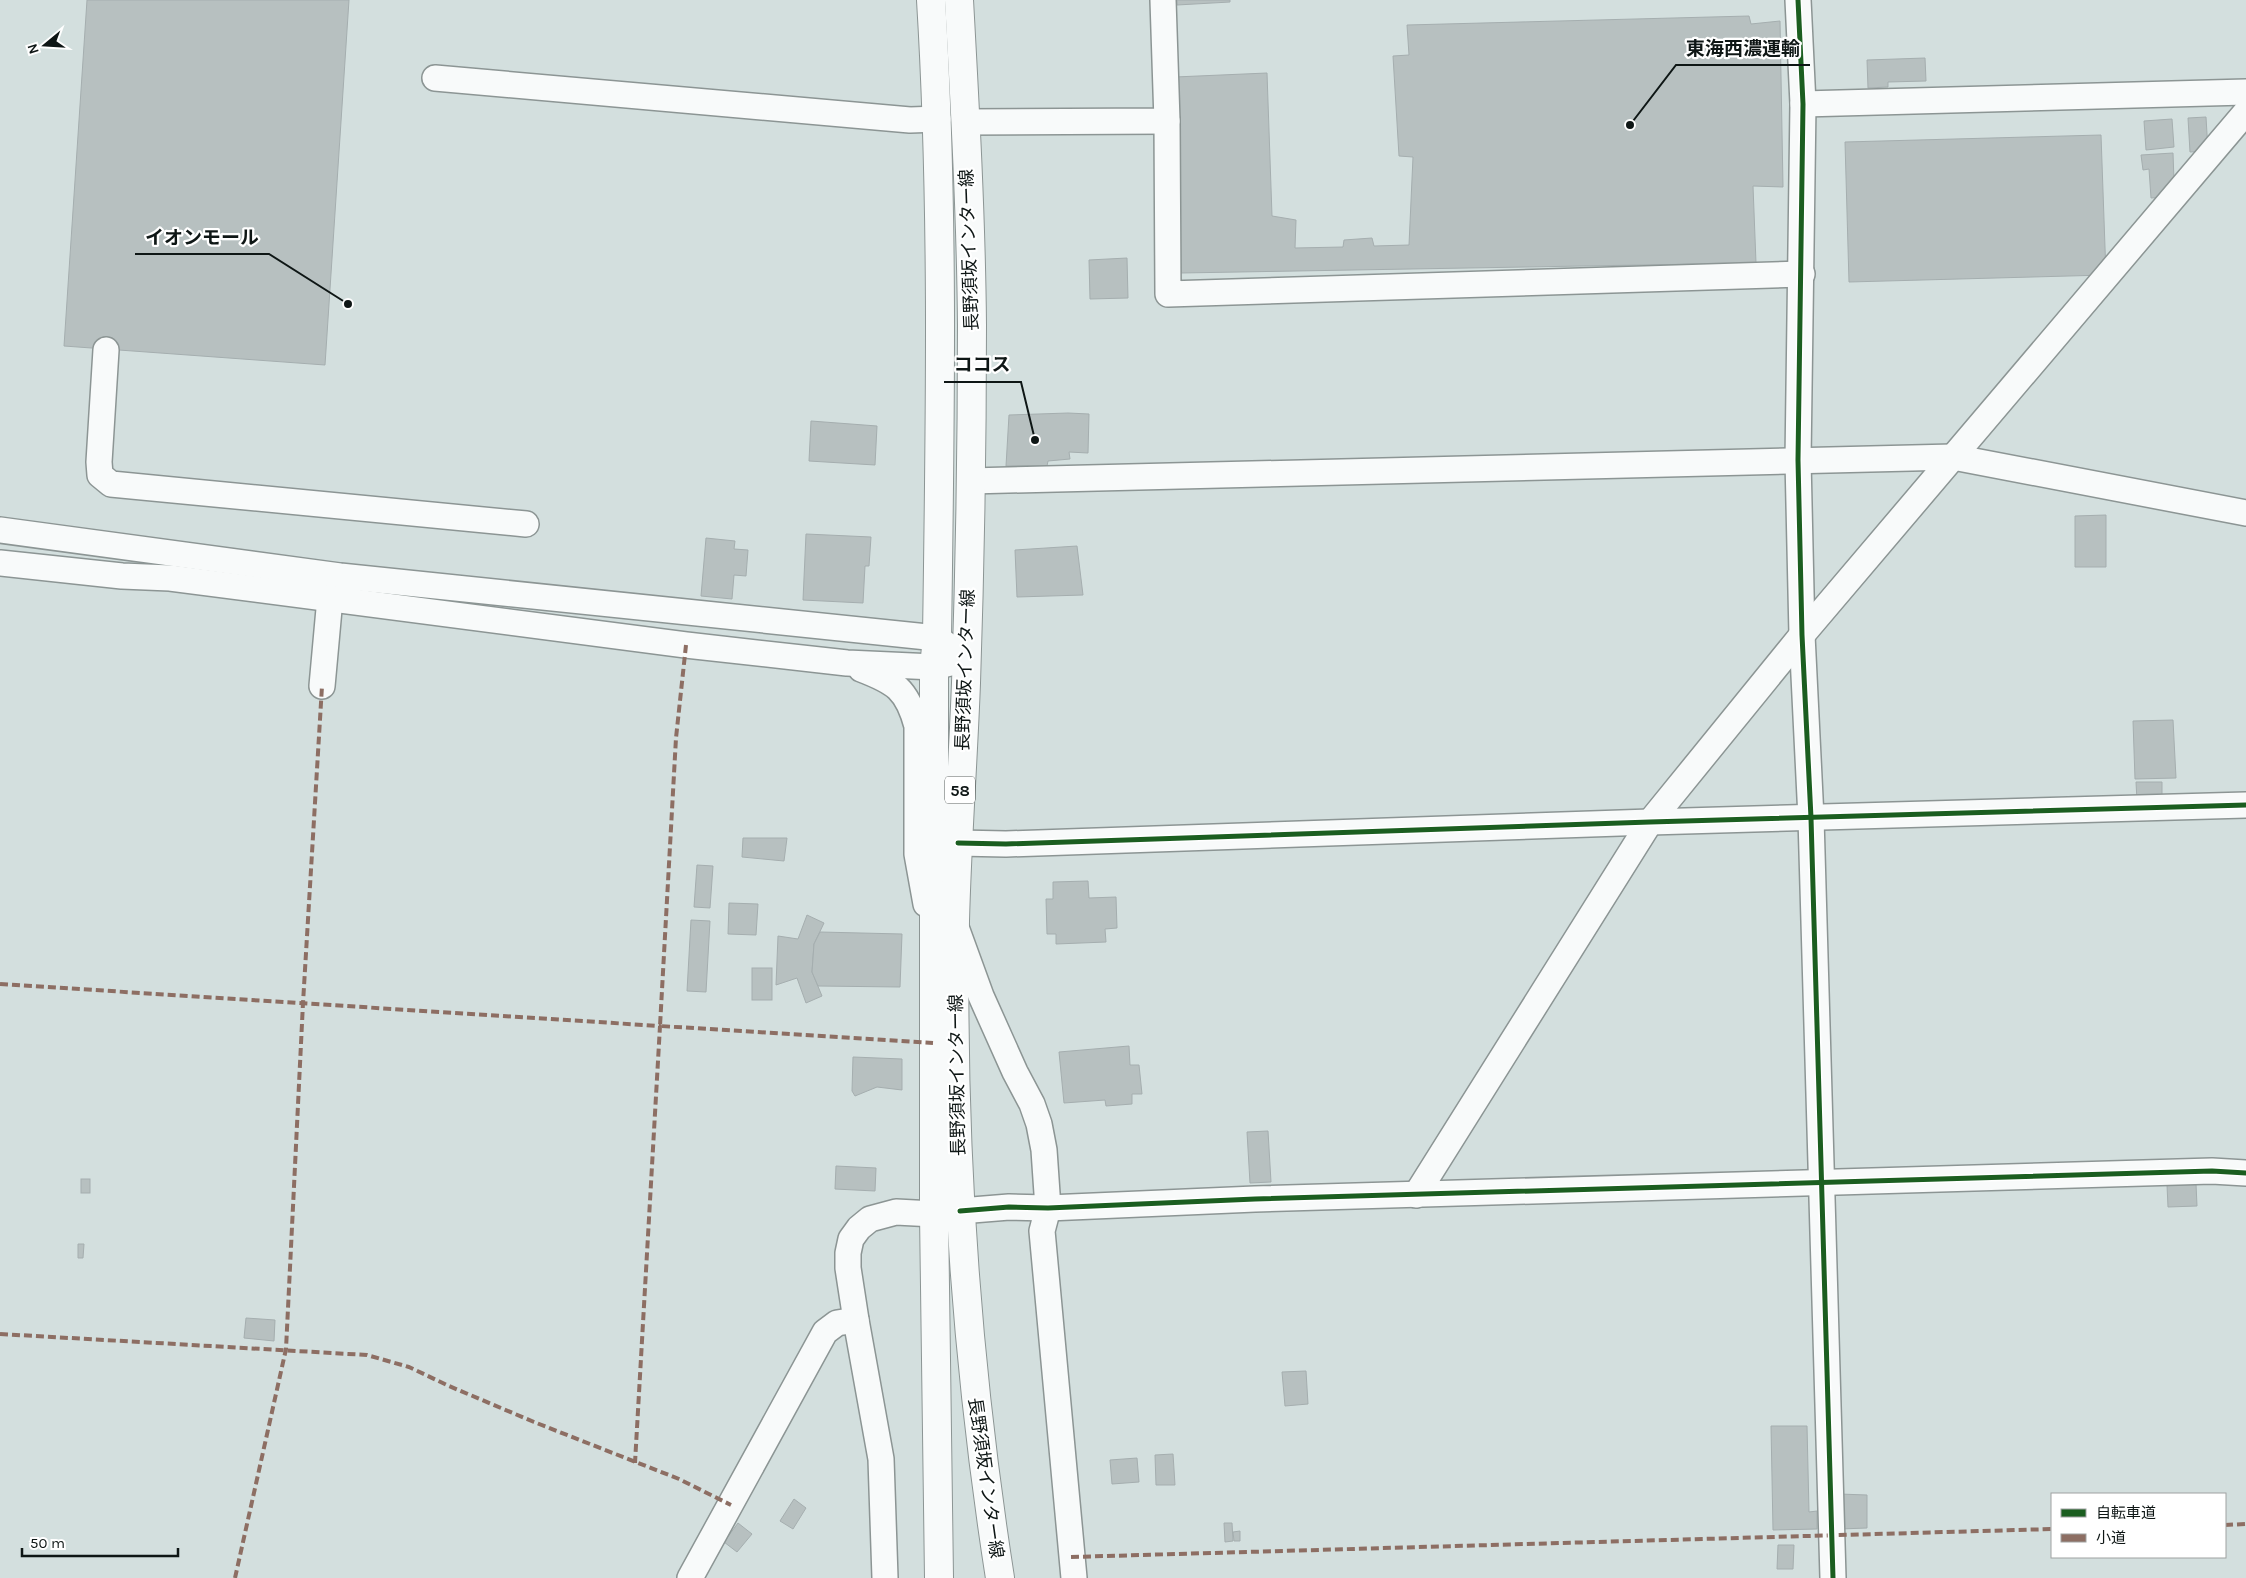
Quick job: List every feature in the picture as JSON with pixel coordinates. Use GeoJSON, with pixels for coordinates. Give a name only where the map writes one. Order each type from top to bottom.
{"type":"FeatureCollection","features":[{"type":"Feature","properties":{"kind":"main road","name":"長野須坂インター線"},"geometry":{"type":"LineString","coordinates":[[931,0],[938,119],[941,388],[937,638],[934,667],[933,946],[947,1213],[971,1358],[985,1482],[1000,1578]]}},
{"type":"Feature","properties":{"kind":"main road","name":"長野須坂インター線"},"geometry":{"type":"LineString","coordinates":[[939,1578],[955,924],[966,658],[970,481],[972,323],[959,0]]}},
{"type":"Feature","properties":{"kind":"street"},"geometry":{"type":"LineString","coordinates":[[1163,0],[1167,121],[1168,294],[1802,274]]}},
{"type":"Feature","properties":{"kind":"street"},"geometry":{"type":"LineString","coordinates":[[1798,0],[1803,104],[1798,460],[1802,635],[1811,818],[1820,1184],[1833,1578]]}},
{"type":"Feature","properties":{"kind":"street"},"geometry":{"type":"LineString","coordinates":[[436,78],[910,120],[938,119]]}},
{"type":"Feature","properties":{"kind":"street"},"geometry":{"type":"LineString","coordinates":[[1803,104],[2246,92]]}},
{"type":"Feature","properties":{"kind":"street"},"geometry":{"type":"LineString","coordinates":[[1416,1195],[1650,822],[1802,635],[2246,112]]}},
{"type":"Feature","properties":{"kind":"street"},"geometry":{"type":"LineString","coordinates":[[965,122],[1167,121]]}},
{"type":"Feature","properties":{"kind":"street"},"geometry":{"type":"LineString","coordinates":[[106,350],[98,462],[100,476],[111,484],[526,524]]}},
{"type":"Feature","properties":{"kind":"street"},"geometry":{"type":"LineString","coordinates":[[970,481],[1953,457],[2246,513]]}},
{"type":"Feature","properties":{"kind":"street"},"geometry":{"type":"LineString","coordinates":[[0,530],[340,576],[937,638],[966,658]]}},
{"type":"Feature","properties":{"kind":"street"},"geometry":{"type":"LineString","coordinates":[[0,552],[126,568],[170,578]]}},
{"type":"Feature","properties":{"kind":"street"},"geometry":{"type":"LineString","coordinates":[[0,563],[122,576],[170,578],[847,664],[934,667],[966,658]]}},
{"type":"Feature","properties":{"kind":"street"},"geometry":{"type":"LineString","coordinates":[[322,686],[330,598]]}},
{"type":"Feature","properties":{"kind":"street"},"geometry":{"type":"LineString","coordinates":[[847,664],[887,679],[901,689],[913,711],[917,726],[917,854],[933,946]]}},
{"type":"Feature","properties":{"kind":"street"},"geometry":{"type":"LineString","coordinates":[[958,843],[1006,844],[1650,822],[2246,805]]}},
{"type":"Feature","properties":{"kind":"street"},"geometry":{"type":"LineString","coordinates":[[955,924],[984,1003],[1015,1072],[1032,1104],[1044,1150],[1048,1208],[1042,1231],[1074,1578]]}},
{"type":"Feature","properties":{"kind":"street"},"geometry":{"type":"LineString","coordinates":[[885,1578],[882,1459],[848,1268],[851,1239],[859,1228],[870,1219],[884,1214],[905,1211],[947,1213],[1009,1207],[1048,1208],[1416,1195],[2202,1172],[2246,1173]]}},
{"type":"Feature","properties":{"kind":"street"},"geometry":{"type":"LineString","coordinates":[[690,1578],[825,1332],[837,1323],[856,1320]]}},
{"type":"Feature","properties":{"kind":"building"},"geometry":{"type":"Polygon","coordinates":[[[87,0],[349,0],[325,365],[64,346],[87,0]]]}},
{"type":"Feature","properties":{"kind":"building"},"geometry":{"type":"Polygon","coordinates":[[[1177,0],[1230,0],[1230,2],[1177,5],[1177,0]]]}},
{"type":"Feature","properties":{"kind":"building"},"geometry":{"type":"Polygon","coordinates":[[[1749,16],[1751,24],[1780,21],[1783,187],[1753,186],[1756,263],[1181,273],[1175,77],[1267,73],[1272,216],[1296,220],[1295,248],[1343,247],[1344,240],[1372,238],[1374,246],[1409,245],[1413,157],[1399,156],[1393,56],[1409,55],[1407,25],[1749,16]]]}},
{"type":"Feature","properties":{"kind":"building"},"geometry":{"type":"Polygon","coordinates":[[[1925,58],[1926,81],[1888,82],[1888,87],[1868,88],[1867,60],[1925,58]]]}},
{"type":"Feature","properties":{"kind":"building"},"geometry":{"type":"Polygon","coordinates":[[[2206,117],[2208,151],[2190,152],[2188,118],[2206,117]]]}},
{"type":"Feature","properties":{"kind":"building"},"geometry":{"type":"Polygon","coordinates":[[[2172,119],[2174,147],[2146,150],[2144,121],[2172,119]]]}},
{"type":"Feature","properties":{"kind":"building"},"geometry":{"type":"Polygon","coordinates":[[[2101,135],[2106,275],[1849,282],[1845,142],[2101,135]]]}},
{"type":"Feature","properties":{"kind":"building"},"geometry":{"type":"Polygon","coordinates":[[[2173,153],[2174,181],[2165,197],[2151,198],[2149,169],[2143,170],[2141,155],[2173,153]]]}},
{"type":"Feature","properties":{"kind":"building"},"geometry":{"type":"Polygon","coordinates":[[[1127,258],[1128,298],[1090,299],[1089,260],[1127,258]]]}},
{"type":"Feature","properties":{"kind":"building"},"geometry":{"type":"Polygon","coordinates":[[[1089,414],[1088,453],[1069,452],[1070,459],[1048,461],[1047,466],[1006,466],[1009,415],[1089,414]]]}},
{"type":"Feature","properties":{"kind":"building"},"geometry":{"type":"Polygon","coordinates":[[[811,421],[877,426],[875,465],[809,461],[811,421]]]}},
{"type":"Feature","properties":{"kind":"building"},"geometry":{"type":"Polygon","coordinates":[[[2106,515],[2106,567],[2075,567],[2075,516],[2106,515]]]}},
{"type":"Feature","properties":{"kind":"building"},"geometry":{"type":"Polygon","coordinates":[[[806,534],[871,537],[869,566],[865,566],[863,603],[803,600],[806,534]]]}},
{"type":"Feature","properties":{"kind":"building"},"geometry":{"type":"Polygon","coordinates":[[[706,538],[735,541],[734,549],[748,550],[746,576],[734,575],[732,599],[701,596],[706,538]]]}},
{"type":"Feature","properties":{"kind":"building"},"geometry":{"type":"Polygon","coordinates":[[[1077,546],[1083,595],[1017,597],[1015,550],[1077,546]]]}},
{"type":"Feature","properties":{"kind":"building"},"geometry":{"type":"Polygon","coordinates":[[[2173,720],[2176,778],[2135,779],[2133,721],[2173,720]]]}},
{"type":"Feature","properties":{"kind":"building"},"geometry":{"type":"Polygon","coordinates":[[[2136,782],[2162,782],[2162,800],[2137,801],[2136,782]]]}},
{"type":"Feature","properties":{"kind":"building"},"geometry":{"type":"Polygon","coordinates":[[[743,838],[787,838],[784,861],[742,857],[743,838]]]}},
{"type":"Feature","properties":{"kind":"building"},"geometry":{"type":"Polygon","coordinates":[[[697,865],[713,866],[710,908],[694,907],[697,865]]]}},
{"type":"Feature","properties":{"kind":"building"},"geometry":{"type":"Polygon","coordinates":[[[1088,881],[1089,898],[1116,897],[1117,928],[1105,929],[1106,942],[1056,944],[1056,934],[1047,934],[1046,899],[1053,899],[1053,882],[1088,881]]]}},
{"type":"Feature","properties":{"kind":"building"},"geometry":{"type":"Polygon","coordinates":[[[729,903],[758,904],[756,935],[728,934],[729,903]]]}},
{"type":"Feature","properties":{"kind":"building"},"geometry":{"type":"Polygon","coordinates":[[[807,915],[824,923],[814,944],[812,972],[822,996],[806,1003],[797,978],[776,985],[778,936],[798,939],[807,915]]]}},
{"type":"Feature","properties":{"kind":"building"},"geometry":{"type":"Polygon","coordinates":[[[691,920],[710,921],[706,992],[687,991],[691,920]]]}},
{"type":"Feature","properties":{"kind":"building"},"geometry":{"type":"Polygon","coordinates":[[[820,932],[902,934],[900,987],[818,986],[812,972],[814,944],[820,932]]]}},
{"type":"Feature","properties":{"kind":"building"},"geometry":{"type":"Polygon","coordinates":[[[752,968],[772,968],[772,1000],[752,1000],[752,968]]]}},
{"type":"Feature","properties":{"kind":"building"},"geometry":{"type":"Polygon","coordinates":[[[1129,1046],[1130,1065],[1139,1065],[1142,1094],[1132,1094],[1132,1104],[1106,1106],[1105,1100],[1064,1103],[1059,1052],[1129,1046]]]}},
{"type":"Feature","properties":{"kind":"building"},"geometry":{"type":"Polygon","coordinates":[[[853,1057],[902,1059],[902,1090],[877,1087],[855,1096],[852,1091],[853,1057]]]}},
{"type":"Feature","properties":{"kind":"building"},"geometry":{"type":"Polygon","coordinates":[[[1268,1131],[1271,1182],[1250,1183],[1247,1132],[1268,1131]]]}},
{"type":"Feature","properties":{"kind":"building"},"geometry":{"type":"Polygon","coordinates":[[[836,1166],[876,1168],[875,1191],[835,1189],[836,1166]]]}},
{"type":"Feature","properties":{"kind":"building"},"geometry":{"type":"Polygon","coordinates":[[[81,1179],[90,1179],[90,1193],[81,1193],[81,1179]]]}},
{"type":"Feature","properties":{"kind":"building"},"geometry":{"type":"Polygon","coordinates":[[[2196,1184],[2197,1206],[2168,1207],[2167,1185],[2196,1184]]]}},
{"type":"Feature","properties":{"kind":"building"},"geometry":{"type":"Polygon","coordinates":[[[78,1244],[84,1244],[83,1258],[78,1258],[78,1244]]]}},
{"type":"Feature","properties":{"kind":"building"},"geometry":{"type":"Polygon","coordinates":[[[246,1318],[275,1320],[274,1341],[244,1338],[246,1318]]]}},
{"type":"Feature","properties":{"kind":"building"},"geometry":{"type":"Polygon","coordinates":[[[1306,1371],[1308,1404],[1285,1406],[1282,1372],[1306,1371]]]}},
{"type":"Feature","properties":{"kind":"building"},"geometry":{"type":"Polygon","coordinates":[[[1771,1426],[1807,1426],[1809,1512],[1817,1511],[1817,1529],[1773,1530],[1771,1426]]]}},
{"type":"Feature","properties":{"kind":"building"},"geometry":{"type":"Polygon","coordinates":[[[1173,1454],[1175,1485],[1156,1485],[1155,1455],[1173,1454]]]}},
{"type":"Feature","properties":{"kind":"building"},"geometry":{"type":"Polygon","coordinates":[[[1137,1458],[1139,1482],[1112,1484],[1110,1460],[1137,1458]]]}},
{"type":"Feature","properties":{"kind":"building"},"geometry":{"type":"Polygon","coordinates":[[[1839,1494],[1867,1495],[1867,1528],[1840,1529],[1839,1494]]]}},
{"type":"Feature","properties":{"kind":"building"},"geometry":{"type":"Polygon","coordinates":[[[794,1499],[806,1508],[793,1529],[780,1521],[794,1499]]]}},
{"type":"Feature","properties":{"kind":"building"},"geometry":{"type":"Polygon","coordinates":[[[738,1523],[752,1534],[737,1552],[724,1542],[738,1523]]]}},
{"type":"Feature","properties":{"kind":"building"},"geometry":{"type":"Polygon","coordinates":[[[1224,1523],[1232,1523],[1233,1541],[1225,1542],[1224,1523]]]}},
{"type":"Feature","properties":{"kind":"building"},"geometry":{"type":"Polygon","coordinates":[[[1240,1531],[1240,1541],[1234,1541],[1233,1532],[1240,1531]]]}},
{"type":"Feature","properties":{"kind":"building"},"geometry":{"type":"Polygon","coordinates":[[[1778,1545],[1794,1545],[1793,1569],[1777,1569],[1778,1545]]]}},
{"type":"Feature","properties":{"kind":"marked path"},"geometry":{"type":"LineString","coordinates":[[686,645],[676,738],[660,1026],[933,1043]]}},
{"type":"Feature","properties":{"kind":"marked path"},"geometry":{"type":"LineString","coordinates":[[235,1578],[286,1349],[303,1003],[322,686]]}},
{"type":"Feature","properties":{"kind":"marked path"},"geometry":{"type":"LineString","coordinates":[[0,984],[660,1026],[635,1463]]}},
{"type":"Feature","properties":{"kind":"marked path"},"geometry":{"type":"LineString","coordinates":[[0,1334],[367,1355],[409,1367],[534,1422],[679,1479],[731,1505]]}},
{"type":"Feature","properties":{"kind":"marked path"},"geometry":{"type":"LineString","coordinates":[[2226,1525],[2246,1524]]}},
{"type":"Feature","properties":{"kind":"marked path"},"geometry":{"type":"LineString","coordinates":[[1071,1557],[2051,1529]]}},
{"type":"Feature","properties":{"kind":"cycle path"},"geometry":{"type":"LineString","coordinates":[[1798,0],[1803,104],[1798,460],[1802,635],[1811,818],[1833,1578]]}},
{"type":"Feature","properties":{"kind":"cycle path"},"geometry":{"type":"LineString","coordinates":[[958,843],[1006,844],[1650,822],[2246,805]]}},
{"type":"Feature","properties":{"kind":"cycle path"},"geometry":{"type":"LineString","coordinates":[[960,1211],[1009,1207],[1048,1208],[1255,1199],[2212,1171],[2246,1173]]}},
{"type":"Feature","properties":{"kind":"place","name":"東海西濃運輸"},"geometry":{"type":"Point","coordinates":[1630,125]}},
{"type":"Feature","properties":{"kind":"place","name":"イオンモール"},"geometry":{"type":"Point","coordinates":[348,304]}},
{"type":"Feature","properties":{"kind":"place","name":"ココス"},"geometry":{"type":"Point","coordinates":[1035,440]}}]}
